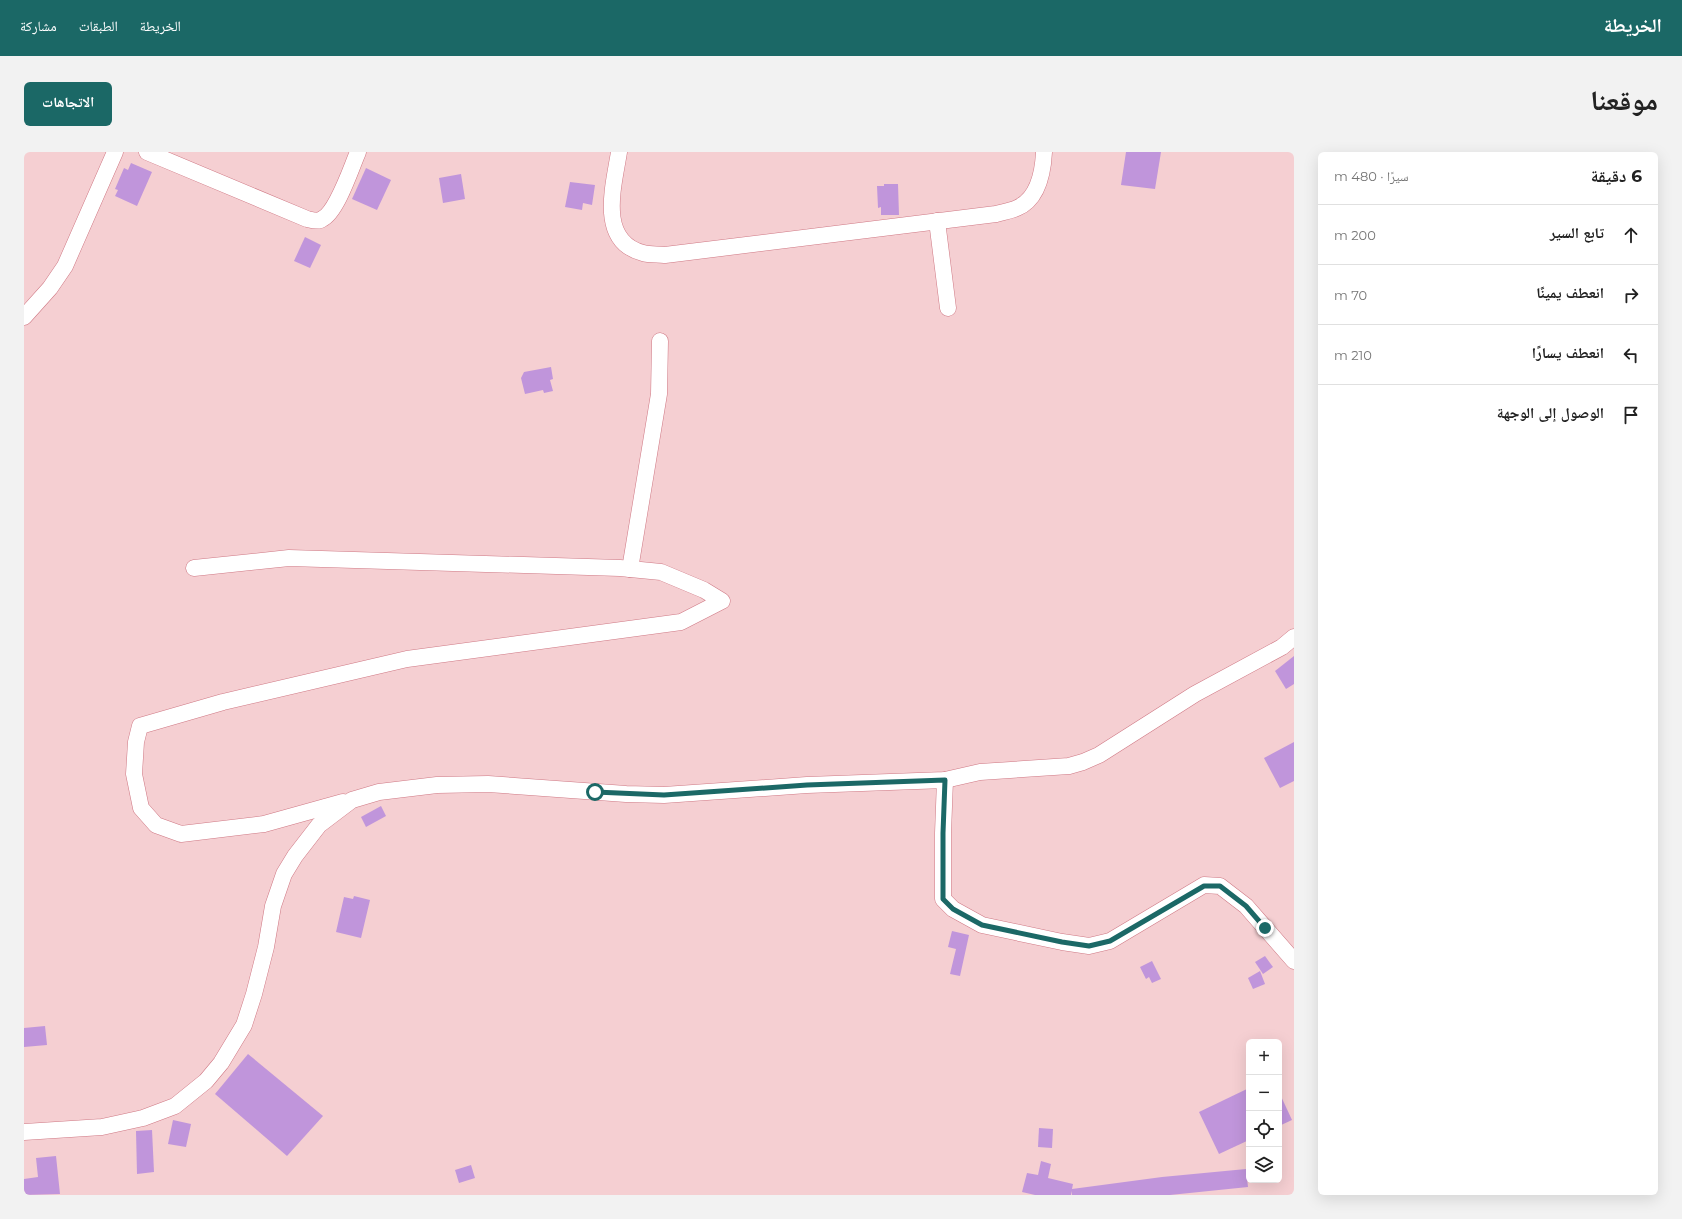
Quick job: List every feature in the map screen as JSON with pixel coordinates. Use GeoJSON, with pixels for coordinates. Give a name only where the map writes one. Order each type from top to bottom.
{"type":"FeatureCollection","features":[{"type":"Feature","properties":{"kind":"street"},"geometry":{"type":"LineString","coordinates":[[24,317],[50,288],[65,266],[115,152]]}},
{"type":"Feature","properties":{"kind":"street"},"geometry":{"type":"LineString","coordinates":[[147,152],[307,219],[315,220],[321,220],[327,216],[336,202],[358,152]]}},
{"type":"Feature","properties":{"kind":"street"},"geometry":{"type":"LineString","coordinates":[[618,152],[610,207],[611,221],[618,235],[629,246],[643,253],[665,255],[996,214],[1018,208],[1033,196],[1043,168],[1044,152]]}},
{"type":"Feature","properties":{"kind":"street"},"geometry":{"type":"LineString","coordinates":[[937,221],[948,308]]}},
{"type":"Feature","properties":{"kind":"street"},"geometry":{"type":"LineString","coordinates":[[630,569],[659,394],[660,341]]}},
{"type":"Feature","properties":{"kind":"street"},"geometry":{"type":"LineString","coordinates":[[194,568],[289,558],[630,569],[661,572],[704,590],[722,601],[681,622],[407,659],[223,702],[140,726],[136,742],[134,774],[140,808],[156,825],[181,834],[264,824],[379,792],[437,785],[488,784],[626,794],[664,795],[807,785],[945,780],[980,772],[1069,766],[1099,755],[1195,694],[1282,647],[1294,637]]}},
{"type":"Feature","properties":{"kind":"street"},"geometry":{"type":"LineString","coordinates":[[945,780],[943,899],[953,909],[982,925],[1062,942],[1089,946],[1110,941],[1204,886],[1220,886],[1246,906],[1294,961]]}},
{"type":"Feature","properties":{"kind":"street"},"geometry":{"type":"LineString","coordinates":[[24,1132],[102,1128],[143,1118],[175,1106],[206,1081],[221,1063],[244,1025],[254,994],[266,947],[273,906],[284,874],[294,856],[319,825],[352,800]]}},
{"type":"Feature","properties":{"kind":"building"},"geometry":{"type":"Polygon","coordinates":[[[1126,152],[1161,152],[1155,189],[1121,185],[1126,152]]]}},
{"type":"Feature","properties":{"kind":"building"},"geometry":{"type":"Polygon","coordinates":[[[131,163],[152,172],[137,206],[115,196],[118,190],[115,189],[124,168],[128,170],[131,163]]]}},
{"type":"Feature","properties":{"kind":"building"},"geometry":{"type":"Polygon","coordinates":[[[366,168],[391,180],[377,210],[352,199],[366,168]]]}},
{"type":"Feature","properties":{"kind":"building"},"geometry":{"type":"Polygon","coordinates":[[[461,174],[465,199],[443,203],[439,178],[461,174]]]}},
{"type":"Feature","properties":{"kind":"building"},"geometry":{"type":"Polygon","coordinates":[[[570,182],[595,185],[592,205],[583,203],[582,210],[565,207],[570,182]]]}},
{"type":"Feature","properties":{"kind":"building"},"geometry":{"type":"Polygon","coordinates":[[[884,184],[898,184],[899,215],[881,215],[881,207],[878,208],[877,186],[884,186],[884,184]]]}},
{"type":"Feature","properties":{"kind":"building"},"geometry":{"type":"Polygon","coordinates":[[[305,237],[321,245],[310,268],[294,261],[305,237]]]}},
{"type":"Feature","properties":{"kind":"building"},"geometry":{"type":"Polygon","coordinates":[[[551,367],[553,379],[550,380],[553,391],[544,393],[543,390],[525,394],[521,378],[524,372],[551,367]]]}},
{"type":"Feature","properties":{"kind":"building"},"geometry":{"type":"Polygon","coordinates":[[[1294,656],[1294,684],[1286,689],[1275,671],[1294,656]]]}},
{"type":"Feature","properties":{"kind":"building"},"geometry":{"type":"Polygon","coordinates":[[[1294,742],[1294,781],[1280,788],[1264,758],[1294,742]]]}},
{"type":"Feature","properties":{"kind":"building"},"geometry":{"type":"Polygon","coordinates":[[[381,806],[386,816],[366,827],[361,817],[381,806]]]}},
{"type":"Feature","properties":{"kind":"building"},"geometry":{"type":"Polygon","coordinates":[[[354,896],[370,900],[361,938],[336,932],[344,897],[353,899],[354,896]]]}},
{"type":"Feature","properties":{"kind":"building"},"geometry":{"type":"Polygon","coordinates":[[[952,931],[969,935],[960,976],[950,974],[956,949],[948,947],[952,931]]]}},
{"type":"Feature","properties":{"kind":"building"},"geometry":{"type":"Polygon","coordinates":[[[1265,956],[1273,967],[1263,974],[1255,962],[1265,956]]]}},
{"type":"Feature","properties":{"kind":"building"},"geometry":{"type":"Polygon","coordinates":[[[1152,961],[1161,979],[1152,983],[1149,977],[1146,979],[1140,967],[1152,961]]]}},
{"type":"Feature","properties":{"kind":"building"},"geometry":{"type":"Polygon","coordinates":[[[1260,971],[1265,984],[1253,989],[1248,978],[1260,971]]]}},
{"type":"Feature","properties":{"kind":"building"},"geometry":{"type":"Polygon","coordinates":[[[45,1026],[47,1045],[24,1047],[24,1028],[45,1026]]]}},
{"type":"Feature","properties":{"kind":"building"},"geometry":{"type":"Polygon","coordinates":[[[248,1054],[323,1116],[287,1156],[215,1094],[248,1054]]]}},
{"type":"Feature","properties":{"kind":"building"},"geometry":{"type":"Polygon","coordinates":[[[1246,1089],[1246,1141],[1219,1154],[1199,1112],[1246,1089]]]}},
{"type":"Feature","properties":{"kind":"building"},"geometry":{"type":"Polygon","coordinates":[[[1282,1098],[1292,1120],[1282,1125],[1282,1098]]]}},
{"type":"Feature","properties":{"kind":"building"},"geometry":{"type":"Polygon","coordinates":[[[173,1120],[191,1124],[186,1147],[168,1144],[173,1120]]]}},
{"type":"Feature","properties":{"kind":"building"},"geometry":{"type":"Polygon","coordinates":[[[1039,1128],[1053,1129],[1052,1148],[1038,1147],[1039,1128]]]}},
{"type":"Feature","properties":{"kind":"building"},"geometry":{"type":"Polygon","coordinates":[[[152,1130],[154,1172],[137,1174],[136,1131],[152,1130]]]}},
{"type":"Feature","properties":{"kind":"building"},"geometry":{"type":"Polygon","coordinates":[[[56,1156],[60,1194],[24,1195],[24,1179],[38,1177],[36,1158],[56,1156]]]}},
{"type":"Feature","properties":{"kind":"building"},"geometry":{"type":"Polygon","coordinates":[[[1041,1161],[1051,1164],[1048,1178],[1073,1184],[1072,1189],[1162,1177],[1246,1169],[1246,1183],[1248,1183],[1248,1187],[1170,1195],[1072,1195],[1072,1191],[1071,1195],[1035,1195],[1022,1192],[1027,1173],[1038,1175],[1041,1161]]]}},
{"type":"Feature","properties":{"kind":"building"},"geometry":{"type":"Polygon","coordinates":[[[471,1165],[475,1178],[459,1183],[455,1170],[471,1165]]]}},
{"type":"Feature","properties":{"kind":"route"},"geometry":{"type":"LineString","coordinates":[[595,792],[664,795],[807,785],[945,780],[943,899],[953,909],[982,925],[1062,942],[1089,946],[1110,941],[1204,886],[1220,886],[1246,906],[1265,928]]}}]}
